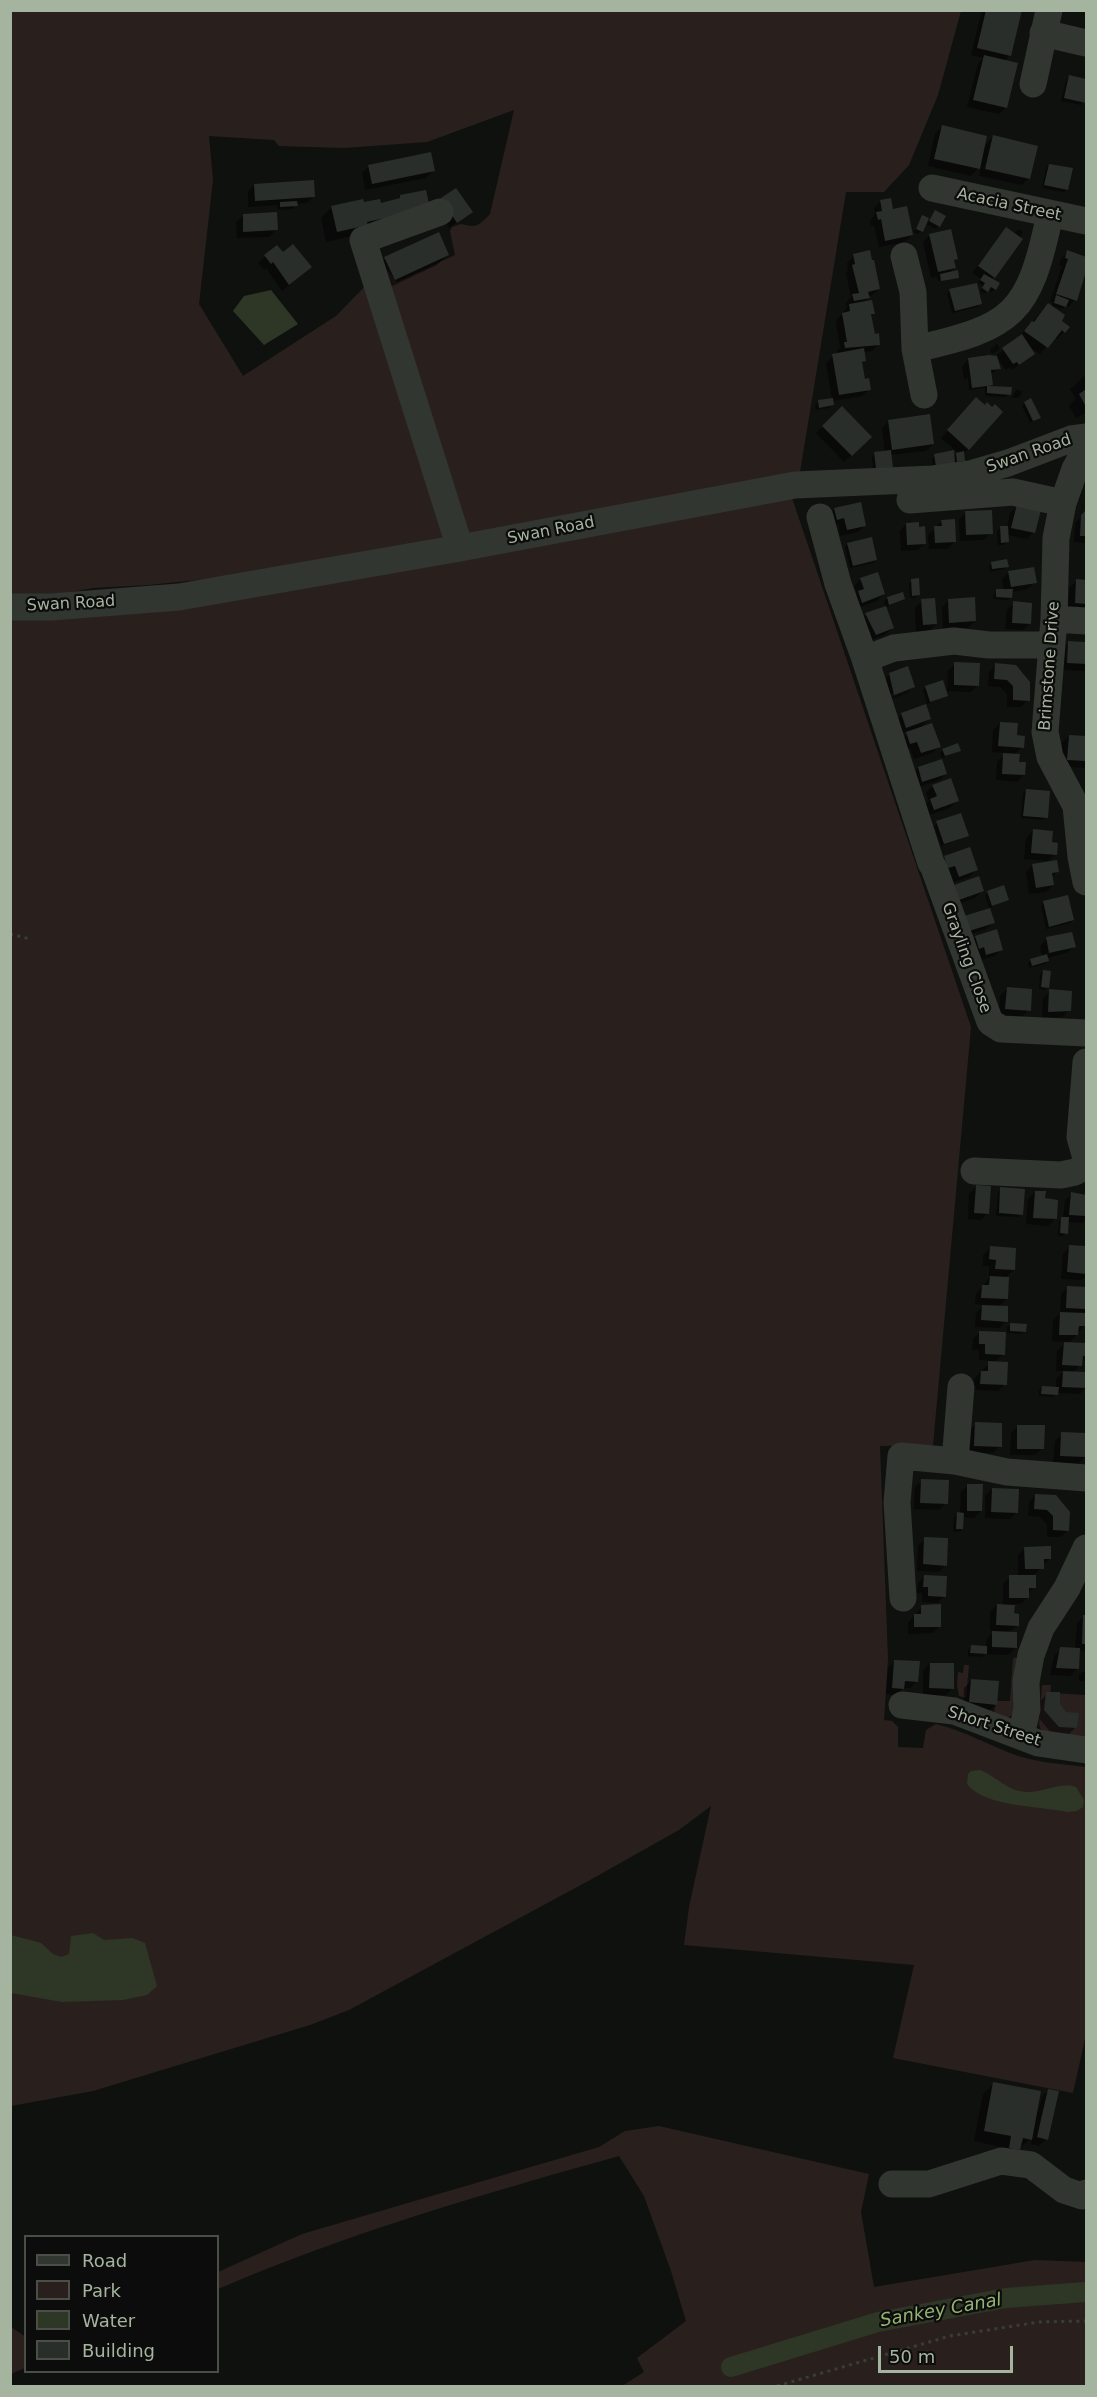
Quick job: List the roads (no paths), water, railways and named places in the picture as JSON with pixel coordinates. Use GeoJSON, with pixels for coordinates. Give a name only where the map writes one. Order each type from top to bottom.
{"type":"FeatureCollection","features":[{"type":"Feature","properties":{"kind":"street"},"geometry":{"type":"LineString","coordinates":[[1033,84],[1046,22],[1086,43]]}},
{"type":"Feature","properties":{"kind":"street","name":"Acacia Street"},"geometry":{"type":"LineString","coordinates":[[932,188],[1086,221]]}},
{"type":"Feature","properties":{"kind":"street"},"geometry":{"type":"LineString","coordinates":[[440,212],[363,240],[460,548]]}},
{"type":"Feature","properties":{"kind":"street"},"geometry":{"type":"LineString","coordinates":[[915,349],[956,340],[1007,317],[1017,307],[1036,272],[1050,214]]}},
{"type":"Feature","properties":{"kind":"street"},"geometry":{"type":"LineString","coordinates":[[904,256],[913,292],[915,349],[924,394]]}},
{"type":"Feature","properties":{"kind":"street","name":"Swan Road"},"geometry":{"type":"LineString","coordinates":[[10,607],[51,607],[178,597],[460,548],[795,485],[933,479],[970,474],[1008,463],[1071,439],[1086,437]]}},
{"type":"Feature","properties":{"kind":"street","name":"Brimstone Drive"},"geometry":{"type":"LineString","coordinates":[[1086,449],[1075,470],[1063,503],[1056,538],[1045,732],[1050,757],[1074,779],[1081,857],[1086,882]]}},
{"type":"Feature","properties":{"kind":"street"},"geometry":{"type":"LineString","coordinates":[[910,500],[1013,492],[1063,503]]}},
{"type":"Feature","properties":{"kind":"street","name":"Grayling Close"},"geometry":{"type":"LineString","coordinates":[[820,517],[838,584],[933,865],[990,1022],[1001,1029],[1086,1033]]}},
{"type":"Feature","properties":{"kind":"street"},"geometry":{"type":"LineString","coordinates":[[865,659],[894,648],[954,641],[989,645],[1052,632],[1086,621]]}},
{"type":"Feature","properties":{"kind":"street"},"geometry":{"type":"LineString","coordinates":[[1086,1062],[1080,1137],[1086,1158]]}},
{"type":"Feature","properties":{"kind":"street"},"geometry":{"type":"LineString","coordinates":[[974,1171],[1061,1175],[1075,1172],[1086,1166]]}},
{"type":"Feature","properties":{"kind":"street"},"geometry":{"type":"LineString","coordinates":[[955,1461],[961,1387]]}},
{"type":"Feature","properties":{"kind":"street"},"geometry":{"type":"LineString","coordinates":[[903,1599],[897,1502],[901,1456],[955,1461],[1007,1472],[1086,1478]]}},
{"type":"Feature","properties":{"kind":"street"},"geometry":{"type":"LineString","coordinates":[[1021,1736],[1027,1709],[1026,1682],[1041,1628],[1067,1588],[1086,1548]]}},
{"type":"Feature","properties":{"kind":"street","name":"Short Street"},"geometry":{"type":"LineString","coordinates":[[902,1705],[954,1711],[1038,1743],[1086,1750]]}},
{"type":"Feature","properties":{"kind":"street"},"geometry":{"type":"LineString","coordinates":[[892,2184],[929,2184],[1001,2162],[1031,2165],[1064,2190],[1082,2196],[1086,2193]]}},
{"type":"Feature","properties":{"kind":"water"},"geometry":{"type":"Polygon","coordinates":[[[271,290],[298,324],[264,345],[233,311],[244,296],[271,290]]]}},
{"type":"Feature","properties":{"kind":"water"},"geometry":{"type":"Polygon","coordinates":[[[980,1770],[1014,1790],[1034,1792],[1064,1786],[1076,1787],[1084,1800],[1083,1807],[1077,1811],[1068,1812],[1013,1804],[986,1797],[975,1792],[967,1784],[968,1774],[971,1771],[980,1770]]]}},
{"type":"Feature","properties":{"kind":"water"},"geometry":{"type":"Polygon","coordinates":[[[93,1933],[104,1940],[132,1938],[145,1943],[157,1986],[147,1995],[123,2000],[62,2002],[11,1993],[11,1935],[41,1943],[53,1954],[61,1957],[69,1954],[71,1936],[93,1933]]]}},
{"type":"Feature","properties":{"kind":"waterway","name":"Sankey Canal"},"geometry":{"type":"LineString","coordinates":[[731,2367],[878,2322],[1006,2298],[1086,2292]]}}]}
